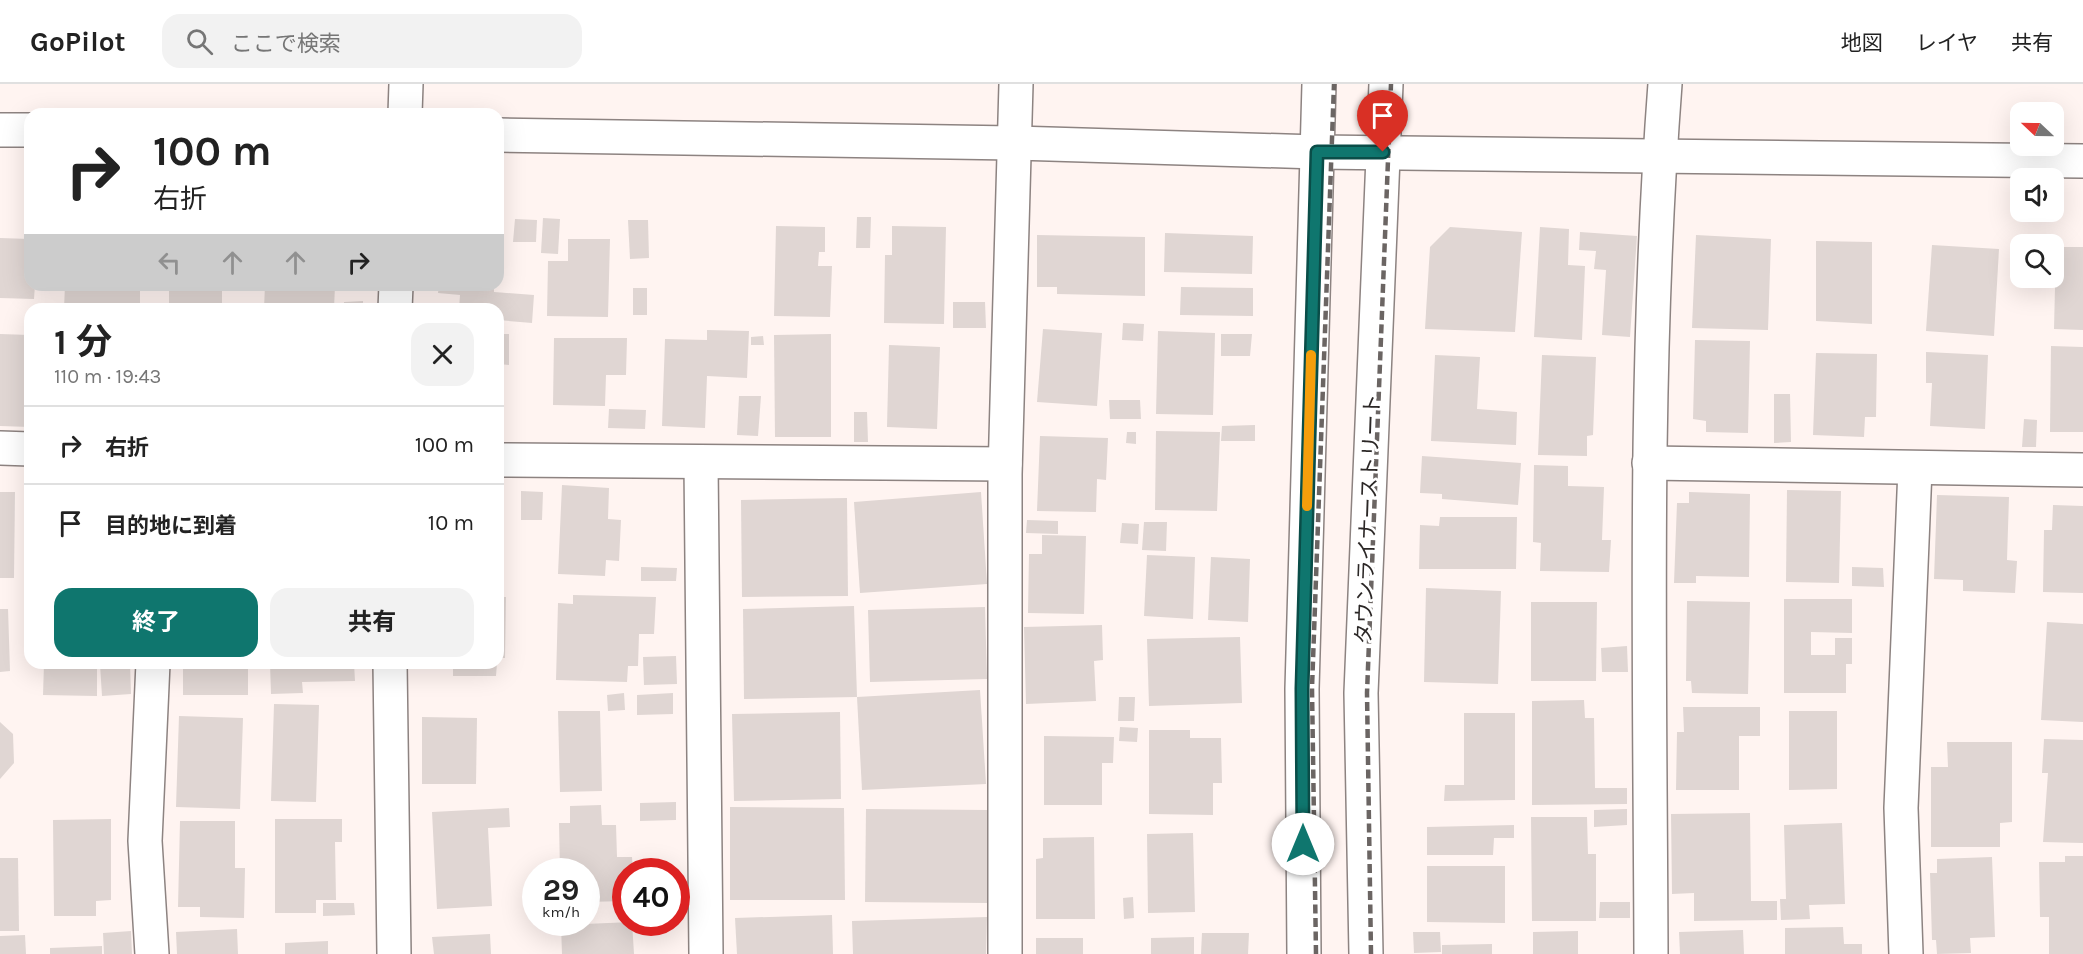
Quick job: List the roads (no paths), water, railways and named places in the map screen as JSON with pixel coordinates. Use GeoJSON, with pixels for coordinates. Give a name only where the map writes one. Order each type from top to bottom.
{"type":"FeatureCollection","features":[{"type":"Feature","properties":{"kind":"street"},"geometry":{"type":"LineString","coordinates":[[405,108],[406,84]]}},
{"type":"Feature","properties":{"kind":"street"},"geometry":{"type":"LineString","coordinates":[[1005,954],[1005,464],[1016,84]]}},
{"type":"Feature","properties":{"kind":"street"},"geometry":{"type":"LineString","coordinates":[[1304,954],[1302,689],[1319,84]]}},
{"type":"Feature","properties":{"kind":"street","name":"タウンライナーストリート"},"geometry":{"type":"LineString","coordinates":[[1366,954],[1361,693],[1386,84]]}},
{"type":"Feature","properties":{"kind":"street"},"geometry":{"type":"LineString","coordinates":[[1651,954],[1649,463],[1659,157],[1665,84]]}},
{"type":"Feature","properties":{"kind":"street"},"geometry":{"type":"LineString","coordinates":[[0,130],[24,130]]}},
{"type":"Feature","properties":{"kind":"street"},"geometry":{"type":"LineString","coordinates":[[504,135],[1013,143],[1317,152],[2083,161]]}},
{"type":"Feature","properties":{"kind":"street"},"geometry":{"type":"LineString","coordinates":[[0,448],[24,449]]}},
{"type":"Feature","properties":{"kind":"street"},"geometry":{"type":"LineString","coordinates":[[504,460],[1005,464]]}},
{"type":"Feature","properties":{"kind":"street"},"geometry":{"type":"LineString","coordinates":[[701,463],[706,954]]}},
{"type":"Feature","properties":{"kind":"street"},"geometry":{"type":"LineString","coordinates":[[1649,463],[2083,470]]}},
{"type":"Feature","properties":{"kind":"street"},"geometry":{"type":"LineString","coordinates":[[1905,954],[1901,808],[1915,469]]}},
{"type":"Feature","properties":{"kind":"street"},"geometry":{"type":"LineString","coordinates":[[152,954],[145,841],[153,669]]}},
{"type":"Feature","properties":{"kind":"street"},"geometry":{"type":"LineString","coordinates":[[390,669],[394,954]]}},
{"type":"Feature","properties":{"kind":"railway"},"geometry":{"type":"LineString","coordinates":[[1316,954],[1312,688],[1334,84]]}},
{"type":"Feature","properties":{"kind":"railway"},"geometry":{"type":"LineString","coordinates":[[1371,954],[1367,693],[1391,84]]}}]}
